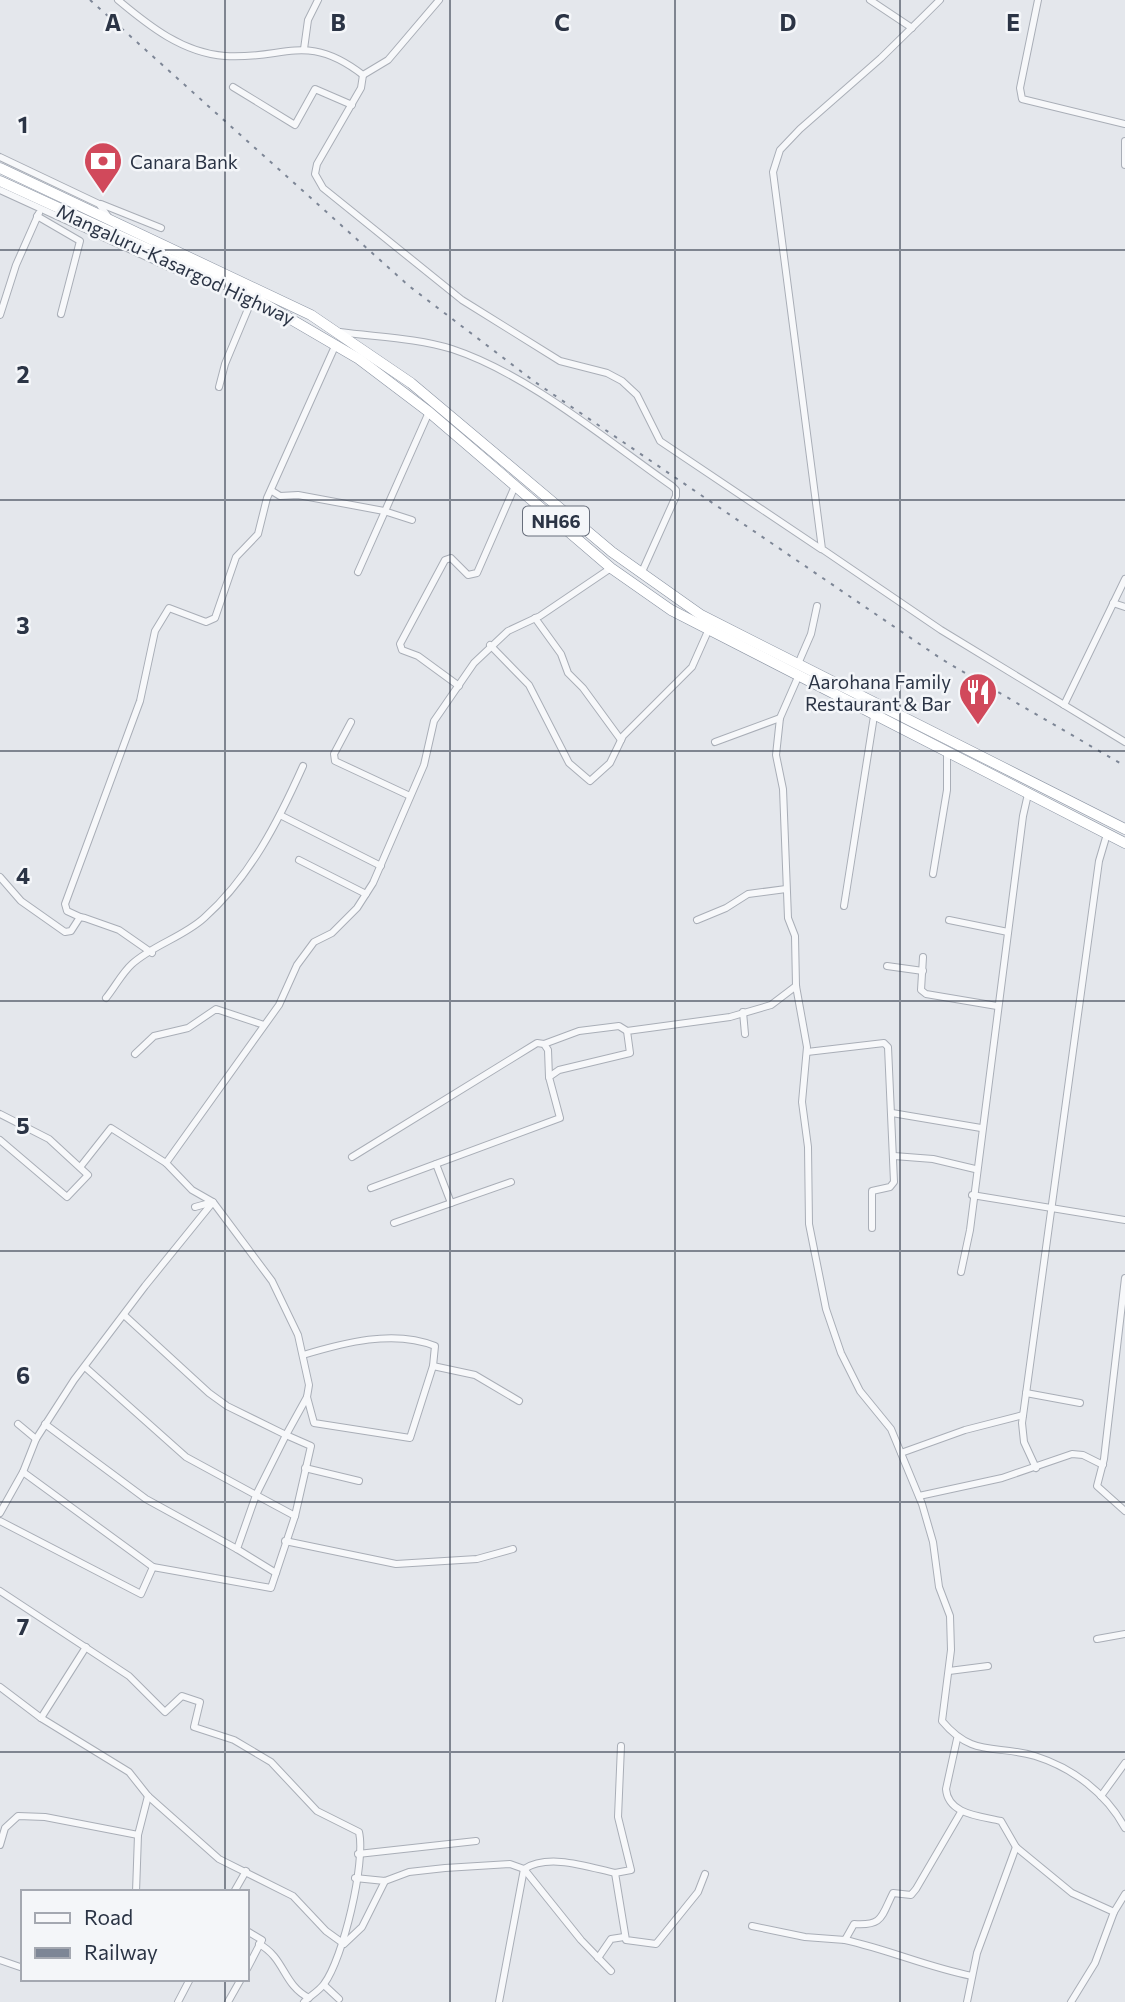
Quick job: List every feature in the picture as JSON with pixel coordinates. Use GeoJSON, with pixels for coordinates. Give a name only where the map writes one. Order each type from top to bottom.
{"type":"FeatureCollection","features":[{"type":"Feature","properties":{"kind":"highway","name":"Mangaluru-Kasargod Highway"},"geometry":{"type":"LineString","coordinates":[[0,168],[265,291],[340,332],[411,383],[641,574],[701,615],[1125,828]]}},
{"type":"Feature","properties":{"kind":"highway","name":"Mangaluru-Kasargod Highway"},"geometry":{"type":"LineString","coordinates":[[0,181],[253,297],[336,344],[429,412],[611,568],[708,631],[1125,843]]}},
{"type":"Feature","properties":{"kind":"street"},"geometry":{"type":"LineString","coordinates":[[118,0],[145,22],[189,49],[226,56],[304,48],[321,51],[345,61],[363,75]]}},
{"type":"Feature","properties":{"kind":"street"},"geometry":{"type":"LineString","coordinates":[[304,48],[308,20],[318,0]]}},
{"type":"Feature","properties":{"kind":"street"},"geometry":{"type":"LineString","coordinates":[[363,75],[388,60],[439,0]]}},
{"type":"Feature","properties":{"kind":"street"},"geometry":{"type":"LineString","coordinates":[[870,0],[912,28]]}},
{"type":"Feature","properties":{"kind":"street"},"geometry":{"type":"LineString","coordinates":[[821,549],[773,172],[780,150],[800,129],[940,0]]}},
{"type":"Feature","properties":{"kind":"street"},"geometry":{"type":"LineString","coordinates":[[1038,0],[1020,88],[1022,99],[1125,124]]}},
{"type":"Feature","properties":{"kind":"street"},"geometry":{"type":"LineString","coordinates":[[363,75],[361,88],[317,164],[315,174],[323,188],[462,300],[560,361],[607,373],[622,382],[637,395],[660,441],[941,630],[1125,742]]}},
{"type":"Feature","properties":{"kind":"street"},"geometry":{"type":"LineString","coordinates":[[233,87],[295,125],[315,89],[352,105]]}},
{"type":"Feature","properties":{"kind":"street"},"geometry":{"type":"LineString","coordinates":[[1125,141],[1125,165]]}},
{"type":"Feature","properties":{"kind":"street"},"geometry":{"type":"LineString","coordinates":[[0,157],[99,204],[160,228]]}},
{"type":"Feature","properties":{"kind":"street"},"geometry":{"type":"LineString","coordinates":[[0,190],[173,269],[208,277]]}},
{"type":"Feature","properties":{"kind":"street"},"geometry":{"type":"LineString","coordinates":[[99,204],[108,218]]}},
{"type":"Feature","properties":{"kind":"street"},"geometry":{"type":"LineString","coordinates":[[0,315],[42,208]]}},
{"type":"Feature","properties":{"kind":"street"},"geometry":{"type":"LineString","coordinates":[[37,216],[80,241],[61,314]]}},
{"type":"Feature","properties":{"kind":"street"},"geometry":{"type":"LineString","coordinates":[[219,387],[225,364],[253,297]]}},
{"type":"Feature","properties":{"kind":"street"},"geometry":{"type":"LineString","coordinates":[[340,332],[450,349],[491,364],[524,383],[672,486],[676,490],[676,496],[641,574]]}},
{"type":"Feature","properties":{"kind":"street"},"geometry":{"type":"LineString","coordinates":[[152,953],[119,930],[67,911],[65,904],[140,701],[155,631],[169,608],[212,622],[236,557],[255,541],[262,512],[336,344]]}},
{"type":"Feature","properties":{"kind":"street"},"geometry":{"type":"LineString","coordinates":[[358,572],[429,412]]}},
{"type":"Feature","properties":{"kind":"street"},"geometry":{"type":"LineString","coordinates":[[459,686],[418,656],[402,650],[400,644],[443,561],[451,558],[468,575],[477,573],[515,486]]}},
{"type":"Feature","properties":{"kind":"street"},"geometry":{"type":"LineString","coordinates":[[272,491],[280,496],[298,495],[384,511],[412,520]]}},
{"type":"Feature","properties":{"kind":"street"},"geometry":{"type":"LineString","coordinates":[[166,1163],[279,1005],[296,965],[314,943],[332,933],[366,894],[381,866],[424,765],[434,721],[459,686],[490,645],[508,631],[536,618],[611,568]]}},
{"type":"Feature","properties":{"kind":"street"},"geometry":{"type":"LineString","coordinates":[[1064,705],[1125,579]]}},
{"type":"Feature","properties":{"kind":"street"},"geometry":{"type":"LineString","coordinates":[[1113,603],[1125,607]]}},
{"type":"Feature","properties":{"kind":"street"},"geometry":{"type":"LineString","coordinates":[[798,664],[811,634],[817,606]]}},
{"type":"Feature","properties":{"kind":"street"},"geometry":{"type":"LineString","coordinates":[[536,618],[561,654],[563,667],[621,740]]}},
{"type":"Feature","properties":{"kind":"street"},"geometry":{"type":"LineString","coordinates":[[490,645],[529,685],[569,763],[590,781],[610,763],[621,740],[692,667],[708,631]]}},
{"type":"Feature","properties":{"kind":"street"},"geometry":{"type":"LineString","coordinates":[[798,677],[780,718],[776,755],[784,812],[788,918],[795,936],[796,986],[807,1052],[802,1102],[808,1147],[809,1224],[827,1309],[841,1353],[860,1391],[891,1429],[919,1496],[933,1542],[939,1587],[950,1616],[949,1671],[942,1721],[957,1739],[977,1747],[1034,1756],[1085,1780],[1116,1811],[1125,1828]]}},
{"type":"Feature","properties":{"kind":"street"},"geometry":{"type":"LineString","coordinates":[[844,905],[874,716]]}},
{"type":"Feature","properties":{"kind":"street"},"geometry":{"type":"LineString","coordinates":[[715,742],[780,718]]}},
{"type":"Feature","properties":{"kind":"street"},"geometry":{"type":"LineString","coordinates":[[351,722],[334,754],[335,761],[410,796]]}},
{"type":"Feature","properties":{"kind":"street"},"geometry":{"type":"LineString","coordinates":[[933,874],[947,790],[947,753]]}},
{"type":"Feature","properties":{"kind":"street"},"geometry":{"type":"LineString","coordinates":[[106,998],[133,964],[204,919],[237,886],[280,816],[303,766]]}},
{"type":"Feature","properties":{"kind":"street"},"geometry":{"type":"LineString","coordinates":[[961,1272],[970,1230],[975,1169],[1024,806],[1028,794]]}},
{"type":"Feature","properties":{"kind":"street"},"geometry":{"type":"LineString","coordinates":[[280,816],[381,866]]}},
{"type":"Feature","properties":{"kind":"street"},"geometry":{"type":"LineString","coordinates":[[1036,1468],[1024,1442],[1023,1415],[1100,849],[1107,834]]}},
{"type":"Feature","properties":{"kind":"street"},"geometry":{"type":"LineString","coordinates":[[299,860],[366,894]]}},
{"type":"Feature","properties":{"kind":"street"},"geometry":{"type":"LineString","coordinates":[[0,877],[21,901],[65,932],[71,931],[80,917]]}},
{"type":"Feature","properties":{"kind":"street"},"geometry":{"type":"LineString","coordinates":[[697,920],[726,908],[748,894],[786,889]]}},
{"type":"Feature","properties":{"kind":"street"},"geometry":{"type":"LineString","coordinates":[[949,920],[1008,932]]}},
{"type":"Feature","properties":{"kind":"street"},"geometry":{"type":"LineString","coordinates":[[923,957],[921,990],[926,994],[997,1006]]}},
{"type":"Feature","properties":{"kind":"street"},"geometry":{"type":"LineString","coordinates":[[887,965],[923,971]]}},
{"type":"Feature","properties":{"kind":"street"},"geometry":{"type":"LineString","coordinates":[[352,1157],[537,1043],[544,1044],[579,1031],[620,1026],[627,1031],[743,1012],[771,1005],[796,986]]}},
{"type":"Feature","properties":{"kind":"street"},"geometry":{"type":"LineString","coordinates":[[135,1054],[154,1036],[188,1028],[216,1009],[264,1025]]}},
{"type":"Feature","properties":{"kind":"street"},"geometry":{"type":"LineString","coordinates":[[743,1012],[745,1034]]}},
{"type":"Feature","properties":{"kind":"street"},"geometry":{"type":"LineString","coordinates":[[549,1077],[559,1070],[630,1053],[627,1031]]}},
{"type":"Feature","properties":{"kind":"street"},"geometry":{"type":"LineString","coordinates":[[371,1188],[560,1118],[549,1077],[548,1050],[544,1044]]}},
{"type":"Feature","properties":{"kind":"street"},"geometry":{"type":"LineString","coordinates":[[807,1052],[888,1045],[894,1156],[892,1185],[872,1191],[872,1228]]}},
{"type":"Feature","properties":{"kind":"street"},"geometry":{"type":"LineString","coordinates":[[892,1113],[981,1128]]}},
{"type":"Feature","properties":{"kind":"street"},"geometry":{"type":"LineString","coordinates":[[0,1114],[49,1139],[88,1175],[66,1196],[0,1140]]}},
{"type":"Feature","properties":{"kind":"street"},"geometry":{"type":"LineString","coordinates":[[81,1166],[111,1128],[166,1163],[192,1190],[213,1202],[272,1281],[298,1335],[309,1385],[307,1397],[256,1495],[237,1549]]}},
{"type":"Feature","properties":{"kind":"street"},"geometry":{"type":"LineString","coordinates":[[894,1156],[933,1159],[975,1169]]}},
{"type":"Feature","properties":{"kind":"street"},"geometry":{"type":"LineString","coordinates":[[436,1164],[451,1203]]}},
{"type":"Feature","properties":{"kind":"street"},"geometry":{"type":"LineString","coordinates":[[394,1223],[511,1182]]}},
{"type":"Feature","properties":{"kind":"street"},"geometry":{"type":"LineString","coordinates":[[972,1195],[1125,1220]]}},
{"type":"Feature","properties":{"kind":"street"},"geometry":{"type":"LineString","coordinates":[[195,1207],[213,1202]]}},
{"type":"Feature","properties":{"kind":"street"},"geometry":{"type":"LineString","coordinates":[[1,1508],[23,1472],[36,1439],[85,1367],[213,1202]]}},
{"type":"Feature","properties":{"kind":"street"},"geometry":{"type":"LineString","coordinates":[[1125,1278],[1103,1465],[1097,1488],[1125,1511]]}},
{"type":"Feature","properties":{"kind":"street"},"geometry":{"type":"LineString","coordinates":[[23,1472],[153,1567],[271,1588],[295,1516],[311,1446],[227,1406],[209,1393],[124,1315]]}},
{"type":"Feature","properties":{"kind":"street"},"geometry":{"type":"LineString","coordinates":[[303,1355],[343,1343],[401,1339],[435,1346],[433,1366],[410,1438],[314,1423],[307,1397]]}},
{"type":"Feature","properties":{"kind":"street"},"geometry":{"type":"LineString","coordinates":[[433,1366],[475,1375],[519,1401]]}},
{"type":"Feature","properties":{"kind":"street"},"geometry":{"type":"LineString","coordinates":[[85,1367],[186,1457],[295,1516]]}},
{"type":"Feature","properties":{"kind":"street"},"geometry":{"type":"LineString","coordinates":[[1027,1393],[1080,1403]]}},
{"type":"Feature","properties":{"kind":"street"},"geometry":{"type":"LineString","coordinates":[[901,1453],[965,1430],[1023,1415]]}},
{"type":"Feature","properties":{"kind":"street"},"geometry":{"type":"LineString","coordinates":[[18,1424],[36,1439]]}},
{"type":"Feature","properties":{"kind":"street"},"geometry":{"type":"LineString","coordinates":[[46,1424],[146,1499],[276,1573]]}},
{"type":"Feature","properties":{"kind":"street"},"geometry":{"type":"LineString","coordinates":[[919,1496],[1036,1468],[1072,1454],[1083,1455],[1103,1465]]}},
{"type":"Feature","properties":{"kind":"street"},"geometry":{"type":"LineString","coordinates":[[306,1468],[359,1481]]}},
{"type":"Feature","properties":{"kind":"street"},"geometry":{"type":"LineString","coordinates":[[0,1521],[141,1594],[153,1567]]}},
{"type":"Feature","properties":{"kind":"street"},"geometry":{"type":"LineString","coordinates":[[285,1541],[396,1564],[477,1559],[513,1549]]}},
{"type":"Feature","properties":{"kind":"street"},"geometry":{"type":"LineString","coordinates":[[0,1591],[129,1676],[165,1712],[182,1696],[200,1702],[194,1727],[234,1740],[271,1762],[317,1811],[359,1832],[355,1878],[344,1944],[324,1984],[307,2000],[287,1979],[272,1951],[259,1944]]}},
{"type":"Feature","properties":{"kind":"street"},"geometry":{"type":"LineString","coordinates":[[1097,1639],[1125,1634]]}},
{"type":"Feature","properties":{"kind":"street"},"geometry":{"type":"LineString","coordinates":[[41,1718],[86,1647]]}},
{"type":"Feature","properties":{"kind":"street"},"geometry":{"type":"LineString","coordinates":[[949,1671],[988,1666]]}},
{"type":"Feature","properties":{"kind":"street"},"geometry":{"type":"LineString","coordinates":[[0,1687],[41,1718],[129,1772],[148,1796],[219,1859],[293,1896],[326,1931],[344,1944]]}},
{"type":"Feature","properties":{"kind":"street"},"geometry":{"type":"LineString","coordinates":[[957,1739],[946,1794],[961,1812],[1001,1821],[1016,1847],[1072,1893],[1114,1912]]}},
{"type":"Feature","properties":{"kind":"street"},"geometry":{"type":"LineString","coordinates":[[499,2002],[524,1869],[531,1864],[567,1863],[615,1873],[631,1870],[618,1817],[621,1746]]}},
{"type":"Feature","properties":{"kind":"street"},"geometry":{"type":"LineString","coordinates":[[1101,1796],[1125,1763]]}},
{"type":"Feature","properties":{"kind":"street"},"geometry":{"type":"LineString","coordinates":[[136,1890],[138,1835],[148,1796]]}},
{"type":"Feature","properties":{"kind":"street"},"geometry":{"type":"LineString","coordinates":[[845,1940],[854,1924],[872,1925],[879,1922],[893,1893],[911,1895],[961,1812]]}},
{"type":"Feature","properties":{"kind":"street"},"geometry":{"type":"LineString","coordinates":[[0,1845],[3,1827],[18,1816],[45,1817],[138,1835]]}},
{"type":"Feature","properties":{"kind":"street"},"geometry":{"type":"LineString","coordinates":[[358,1854],[476,1841]]}},
{"type":"Feature","properties":{"kind":"street"},"geometry":{"type":"LineString","coordinates":[[967,2002],[977,1953],[1016,1847]]}},
{"type":"Feature","properties":{"kind":"street"},"geometry":{"type":"LineString","coordinates":[[355,1878],[385,1881],[409,1872],[510,1864],[524,1869],[611,1970]]}},
{"type":"Feature","properties":{"kind":"street"},"geometry":{"type":"LineString","coordinates":[[235,1890],[246,1871]]}},
{"type":"Feature","properties":{"kind":"street"},"geometry":{"type":"LineString","coordinates":[[615,1873],[624,1937]]}},
{"type":"Feature","properties":{"kind":"street"},"geometry":{"type":"LineString","coordinates":[[598,1958],[611,1939],[624,1937],[635,1944],[656,1944],[698,1892],[705,1874]]}},
{"type":"Feature","properties":{"kind":"street"},"geometry":{"type":"LineString","coordinates":[[344,1944],[362,1927],[385,1881]]}},
{"type":"Feature","properties":{"kind":"street"},"geometry":{"type":"LineString","coordinates":[[1072,2002],[1095,1963],[1114,1912],[1125,1894]]}},
{"type":"Feature","properties":{"kind":"street"},"geometry":{"type":"LineString","coordinates":[[752,1926],[805,1937],[845,1940],[885,1948],[927,1967],[972,1976]]}},
{"type":"Feature","properties":{"kind":"street"},"geometry":{"type":"LineString","coordinates":[[248,1932],[262,1940],[248,1967]]}},
{"type":"Feature","properties":{"kind":"street"},"geometry":{"type":"LineString","coordinates":[[0,1960],[21,1967]]}},
{"type":"Feature","properties":{"kind":"street"},"geometry":{"type":"LineString","coordinates":[[178,2002],[189,1981]]}},
{"type":"Feature","properties":{"kind":"street"},"geometry":{"type":"LineString","coordinates":[[228,2002],[240,1981]]}},
{"type":"Feature","properties":{"kind":"street"},"geometry":{"type":"LineString","coordinates":[[324,1984],[341,2001]]}},
{"type":"Feature","properties":{"kind":"railway"},"geometry":{"type":"LineString","coordinates":[[90,0],[409,286],[535,382],[943,660],[1125,766]]}},
{"type":"Feature","properties":{"kind":"place","name":"Canara Bank"},"geometry":{"type":"Point","coordinates":[103,195]}},
{"type":"Feature","properties":{"kind":"place","name":"Aarohana Family Restaurant & Bar"},"geometry":{"type":"Point","coordinates":[978,726]}}]}
